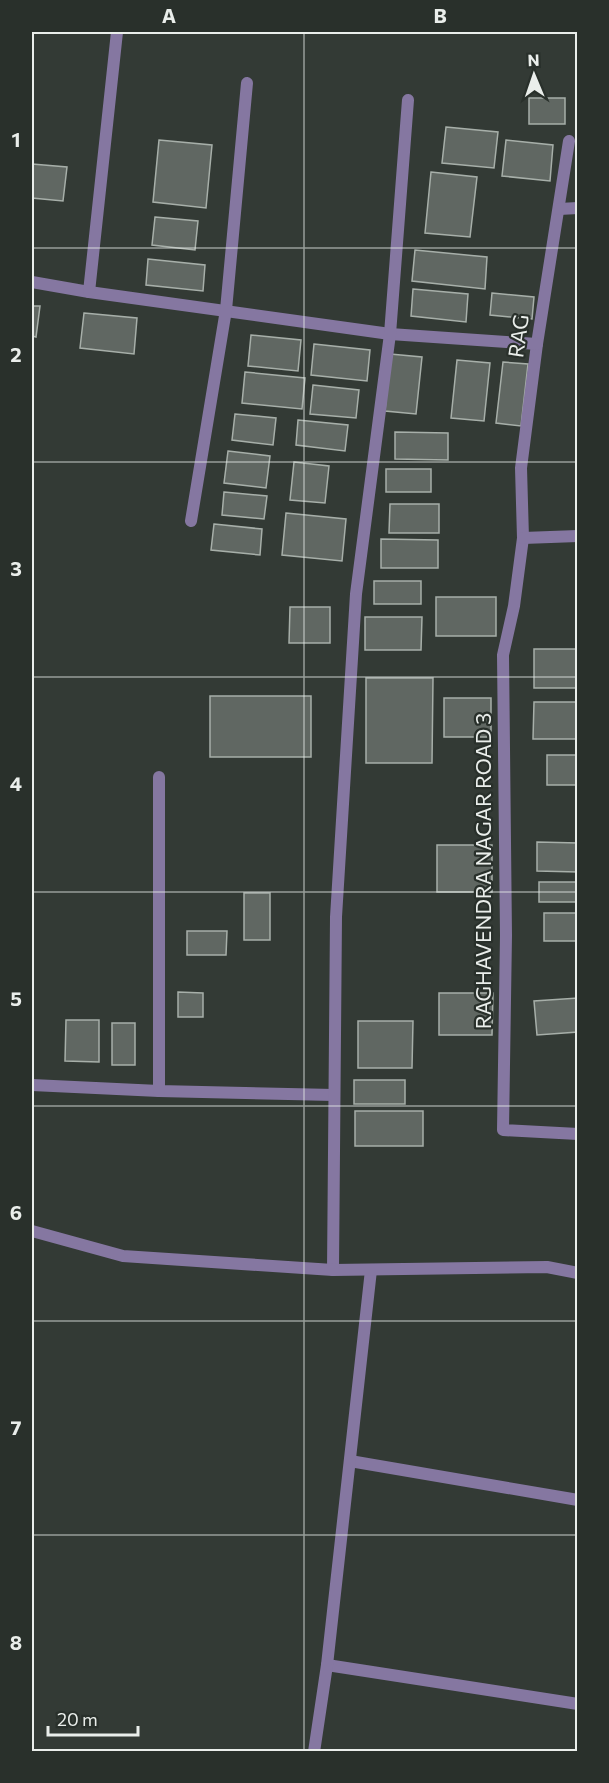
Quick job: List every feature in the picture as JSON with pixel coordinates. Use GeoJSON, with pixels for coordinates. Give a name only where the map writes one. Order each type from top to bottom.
{"type":"FeatureCollection","features":[{"type":"Feature","properties":{"kind":"street"},"geometry":{"type":"LineString","coordinates":[[89,292],[117,32]]}},
{"type":"Feature","properties":{"kind":"street"},"geometry":{"type":"LineString","coordinates":[[191,520],[226,310],[247,83]]}},
{"type":"Feature","properties":{"kind":"street"},"geometry":{"type":"LineString","coordinates":[[333,1270],[336,917],[356,594],[390,334],[408,100]]}},
{"type":"Feature","properties":{"kind":"street","name":"RAG"},"geometry":{"type":"LineString","coordinates":[[523,538],[521,468],[537,344],[569,141]]}},
{"type":"Feature","properties":{"kind":"street"},"geometry":{"type":"LineString","coordinates":[[559,209],[578,208]]}},
{"type":"Feature","properties":{"kind":"street"},"geometry":{"type":"LineString","coordinates":[[32,282],[390,334],[537,344]]}},
{"type":"Feature","properties":{"kind":"street"},"geometry":{"type":"LineString","coordinates":[[523,538],[578,536]]}},
{"type":"Feature","properties":{"kind":"street","name":"RAGHAVENDRA NAGAR ROAD 3"},"geometry":{"type":"LineString","coordinates":[[523,538],[514,606],[503,655],[506,936],[503,1130],[578,1134]]}},
{"type":"Feature","properties":{"kind":"street"},"geometry":{"type":"LineString","coordinates":[[159,777],[159,1091]]}},
{"type":"Feature","properties":{"kind":"street"},"geometry":{"type":"LineString","coordinates":[[32,1084],[159,1091],[334,1095]]}},
{"type":"Feature","properties":{"kind":"street"},"geometry":{"type":"LineString","coordinates":[[32,1231],[123,1256],[333,1270],[547,1267],[578,1272]]}},
{"type":"Feature","properties":{"kind":"street"},"geometry":{"type":"LineString","coordinates":[[314,1752],[327,1665],[371,1270]]}},
{"type":"Feature","properties":{"kind":"street"},"geometry":{"type":"LineString","coordinates":[[350,1461],[578,1500]]}},
{"type":"Feature","properties":{"kind":"street"},"geometry":{"type":"LineString","coordinates":[[327,1665],[578,1704]]}},
{"type":"Feature","properties":{"kind":"building"},"geometry":{"type":"Polygon","coordinates":[[[529,98],[565,98],[565,124],[529,124],[529,98]]]}},
{"type":"Feature","properties":{"kind":"building"},"geometry":{"type":"Polygon","coordinates":[[[446,127],[498,132],[494,168],[442,163],[446,127]]]}},
{"type":"Feature","properties":{"kind":"building"},"geometry":{"type":"Polygon","coordinates":[[[159,140],[212,145],[206,208],[153,202],[159,140]]]}},
{"type":"Feature","properties":{"kind":"building"},"geometry":{"type":"Polygon","coordinates":[[[506,140],[553,145],[550,181],[502,176],[506,140]]]}},
{"type":"Feature","properties":{"kind":"building"},"geometry":{"type":"Polygon","coordinates":[[[32,164],[67,167],[63,201],[32,198],[32,164]]]}},
{"type":"Feature","properties":{"kind":"building"},"geometry":{"type":"Polygon","coordinates":[[[431,172],[477,177],[470,237],[425,233],[431,172]]]}},
{"type":"Feature","properties":{"kind":"building"},"geometry":{"type":"Polygon","coordinates":[[[155,217],[198,221],[195,250],[152,245],[155,217]]]}},
{"type":"Feature","properties":{"kind":"building"},"geometry":{"type":"Polygon","coordinates":[[[415,250],[487,257],[485,289],[412,281],[415,250]]]}},
{"type":"Feature","properties":{"kind":"building"},"geometry":{"type":"Polygon","coordinates":[[[148,259],[205,265],[203,291],[146,285],[148,259]]]}},
{"type":"Feature","properties":{"kind":"building"},"geometry":{"type":"Polygon","coordinates":[[[413,289],[468,294],[466,322],[411,316],[413,289]]]}},
{"type":"Feature","properties":{"kind":"building"},"geometry":{"type":"Polygon","coordinates":[[[492,293],[534,297],[532,319],[490,315],[492,293]]]}},
{"type":"Feature","properties":{"kind":"building"},"geometry":{"type":"Polygon","coordinates":[[[32,306],[40,306],[36,337],[32,336],[32,306]]]}},
{"type":"Feature","properties":{"kind":"building"},"geometry":{"type":"Polygon","coordinates":[[[84,313],[137,318],[134,354],[80,348],[84,313]]]}},
{"type":"Feature","properties":{"kind":"building"},"geometry":{"type":"Polygon","coordinates":[[[251,335],[301,340],[298,371],[248,366],[251,335]]]}},
{"type":"Feature","properties":{"kind":"building"},"geometry":{"type":"Polygon","coordinates":[[[314,344],[370,350],[367,381],[311,375],[314,344]]]}},
{"type":"Feature","properties":{"kind":"building"},"geometry":{"type":"Polygon","coordinates":[[[390,354],[422,357],[416,414],[385,411],[390,354]]]}},
{"type":"Feature","properties":{"kind":"building"},"geometry":{"type":"Polygon","coordinates":[[[457,360],[490,363],[484,421],[451,418],[457,360]]]}},
{"type":"Feature","properties":{"kind":"building"},"geometry":{"type":"Polygon","coordinates":[[[503,362],[528,364],[521,426],[496,423],[503,362]]]}},
{"type":"Feature","properties":{"kind":"building"},"geometry":{"type":"Polygon","coordinates":[[[245,372],[305,378],[302,409],[242,403],[245,372]]]}},
{"type":"Feature","properties":{"kind":"building"},"geometry":{"type":"Polygon","coordinates":[[[313,385],[359,390],[356,418],[310,414],[313,385]]]}},
{"type":"Feature","properties":{"kind":"building"},"geometry":{"type":"Polygon","coordinates":[[[235,414],[276,418],[273,445],[232,440],[235,414]]]}},
{"type":"Feature","properties":{"kind":"building"},"geometry":{"type":"Polygon","coordinates":[[[298,420],[348,425],[345,451],[296,445],[298,420]]]}},
{"type":"Feature","properties":{"kind":"building"},"geometry":{"type":"Polygon","coordinates":[[[395,432],[448,433],[448,460],[395,459],[395,432]]]}},
{"type":"Feature","properties":{"kind":"building"},"geometry":{"type":"Polygon","coordinates":[[[228,451],[270,456],[266,488],[224,483],[228,451]]]}},
{"type":"Feature","properties":{"kind":"building"},"geometry":{"type":"Polygon","coordinates":[[[294,462],[329,466],[325,503],[290,500],[294,462]]]}},
{"type":"Feature","properties":{"kind":"building"},"geometry":{"type":"Polygon","coordinates":[[[386,469],[431,469],[431,492],[386,492],[386,469]]]}},
{"type":"Feature","properties":{"kind":"building"},"geometry":{"type":"Polygon","coordinates":[[[224,492],[267,496],[264,519],[222,515],[224,492]]]}},
{"type":"Feature","properties":{"kind":"building"},"geometry":{"type":"Polygon","coordinates":[[[390,504],[439,504],[439,533],[389,533],[390,504]]]}},
{"type":"Feature","properties":{"kind":"building"},"geometry":{"type":"Polygon","coordinates":[[[286,513],[346,519],[342,561],[282,555],[286,513]]]}},
{"type":"Feature","properties":{"kind":"building"},"geometry":{"type":"Polygon","coordinates":[[[214,524],[262,529],[260,555],[211,550],[214,524]]]}},
{"type":"Feature","properties":{"kind":"building"},"geometry":{"type":"Polygon","coordinates":[[[381,539],[438,540],[438,568],[381,568],[381,539]]]}},
{"type":"Feature","properties":{"kind":"building"},"geometry":{"type":"Polygon","coordinates":[[[374,581],[421,581],[421,604],[374,604],[374,581]]]}},
{"type":"Feature","properties":{"kind":"building"},"geometry":{"type":"Polygon","coordinates":[[[436,597],[496,597],[496,636],[436,636],[436,597]]]}},
{"type":"Feature","properties":{"kind":"building"},"geometry":{"type":"Polygon","coordinates":[[[290,607],[330,607],[330,643],[289,643],[290,607]]]}},
{"type":"Feature","properties":{"kind":"building"},"geometry":{"type":"Polygon","coordinates":[[[365,617],[422,617],[421,650],[365,650],[365,617]]]}},
{"type":"Feature","properties":{"kind":"building"},"geometry":{"type":"Polygon","coordinates":[[[534,649],[578,649],[578,688],[534,688],[534,649]]]}},
{"type":"Feature","properties":{"kind":"building"},"geometry":{"type":"Polygon","coordinates":[[[366,678],[433,678],[432,763],[366,763],[366,678]]]}},
{"type":"Feature","properties":{"kind":"building"},"geometry":{"type":"Polygon","coordinates":[[[210,696],[311,696],[311,757],[210,757],[210,696]]]}},
{"type":"Feature","properties":{"kind":"building"},"geometry":{"type":"Polygon","coordinates":[[[444,698],[491,698],[491,737],[444,737],[444,698]]]}},
{"type":"Feature","properties":{"kind":"building"},"geometry":{"type":"Polygon","coordinates":[[[534,702],[578,702],[578,739],[533,739],[534,702]]]}},
{"type":"Feature","properties":{"kind":"building"},"geometry":{"type":"Polygon","coordinates":[[[547,755],[578,755],[578,785],[547,785],[547,755]]]}},
{"type":"Feature","properties":{"kind":"building"},"geometry":{"type":"Polygon","coordinates":[[[537,842],[578,843],[578,872],[537,871],[537,842]]]}},
{"type":"Feature","properties":{"kind":"building"},"geometry":{"type":"Polygon","coordinates":[[[437,845],[492,845],[492,892],[437,892],[437,845]]]}},
{"type":"Feature","properties":{"kind":"building"},"geometry":{"type":"Polygon","coordinates":[[[539,882],[578,882],[578,902],[539,902],[539,882]]]}},
{"type":"Feature","properties":{"kind":"building"},"geometry":{"type":"Polygon","coordinates":[[[244,893],[270,893],[270,940],[244,940],[244,893]]]}},
{"type":"Feature","properties":{"kind":"building"},"geometry":{"type":"Polygon","coordinates":[[[544,913],[578,913],[578,941],[544,941],[544,913]]]}},
{"type":"Feature","properties":{"kind":"building"},"geometry":{"type":"Polygon","coordinates":[[[187,931],[227,931],[226,955],[187,955],[187,931]]]}},
{"type":"Feature","properties":{"kind":"building"},"geometry":{"type":"Polygon","coordinates":[[[178,992],[203,993],[203,1017],[178,1017],[178,992]]]}},
{"type":"Feature","properties":{"kind":"building"},"geometry":{"type":"Polygon","coordinates":[[[439,993],[493,993],[492,1035],[439,1035],[439,993]]]}},
{"type":"Feature","properties":{"kind":"building"},"geometry":{"type":"Polygon","coordinates":[[[578,998],[578,1032],[537,1035],[534,1001],[578,998]]]}},
{"type":"Feature","properties":{"kind":"building"},"geometry":{"type":"Polygon","coordinates":[[[66,1020],[99,1020],[99,1062],[65,1061],[66,1020]]]}},
{"type":"Feature","properties":{"kind":"building"},"geometry":{"type":"Polygon","coordinates":[[[358,1021],[413,1021],[412,1068],[358,1068],[358,1021]]]}},
{"type":"Feature","properties":{"kind":"building"},"geometry":{"type":"Polygon","coordinates":[[[112,1023],[135,1023],[135,1065],[112,1065],[112,1023]]]}},
{"type":"Feature","properties":{"kind":"building"},"geometry":{"type":"Polygon","coordinates":[[[354,1080],[405,1080],[405,1104],[354,1104],[354,1080]]]}},
{"type":"Feature","properties":{"kind":"building"},"geometry":{"type":"Polygon","coordinates":[[[355,1111],[423,1111],[423,1146],[355,1146],[355,1111]]]}}]}
